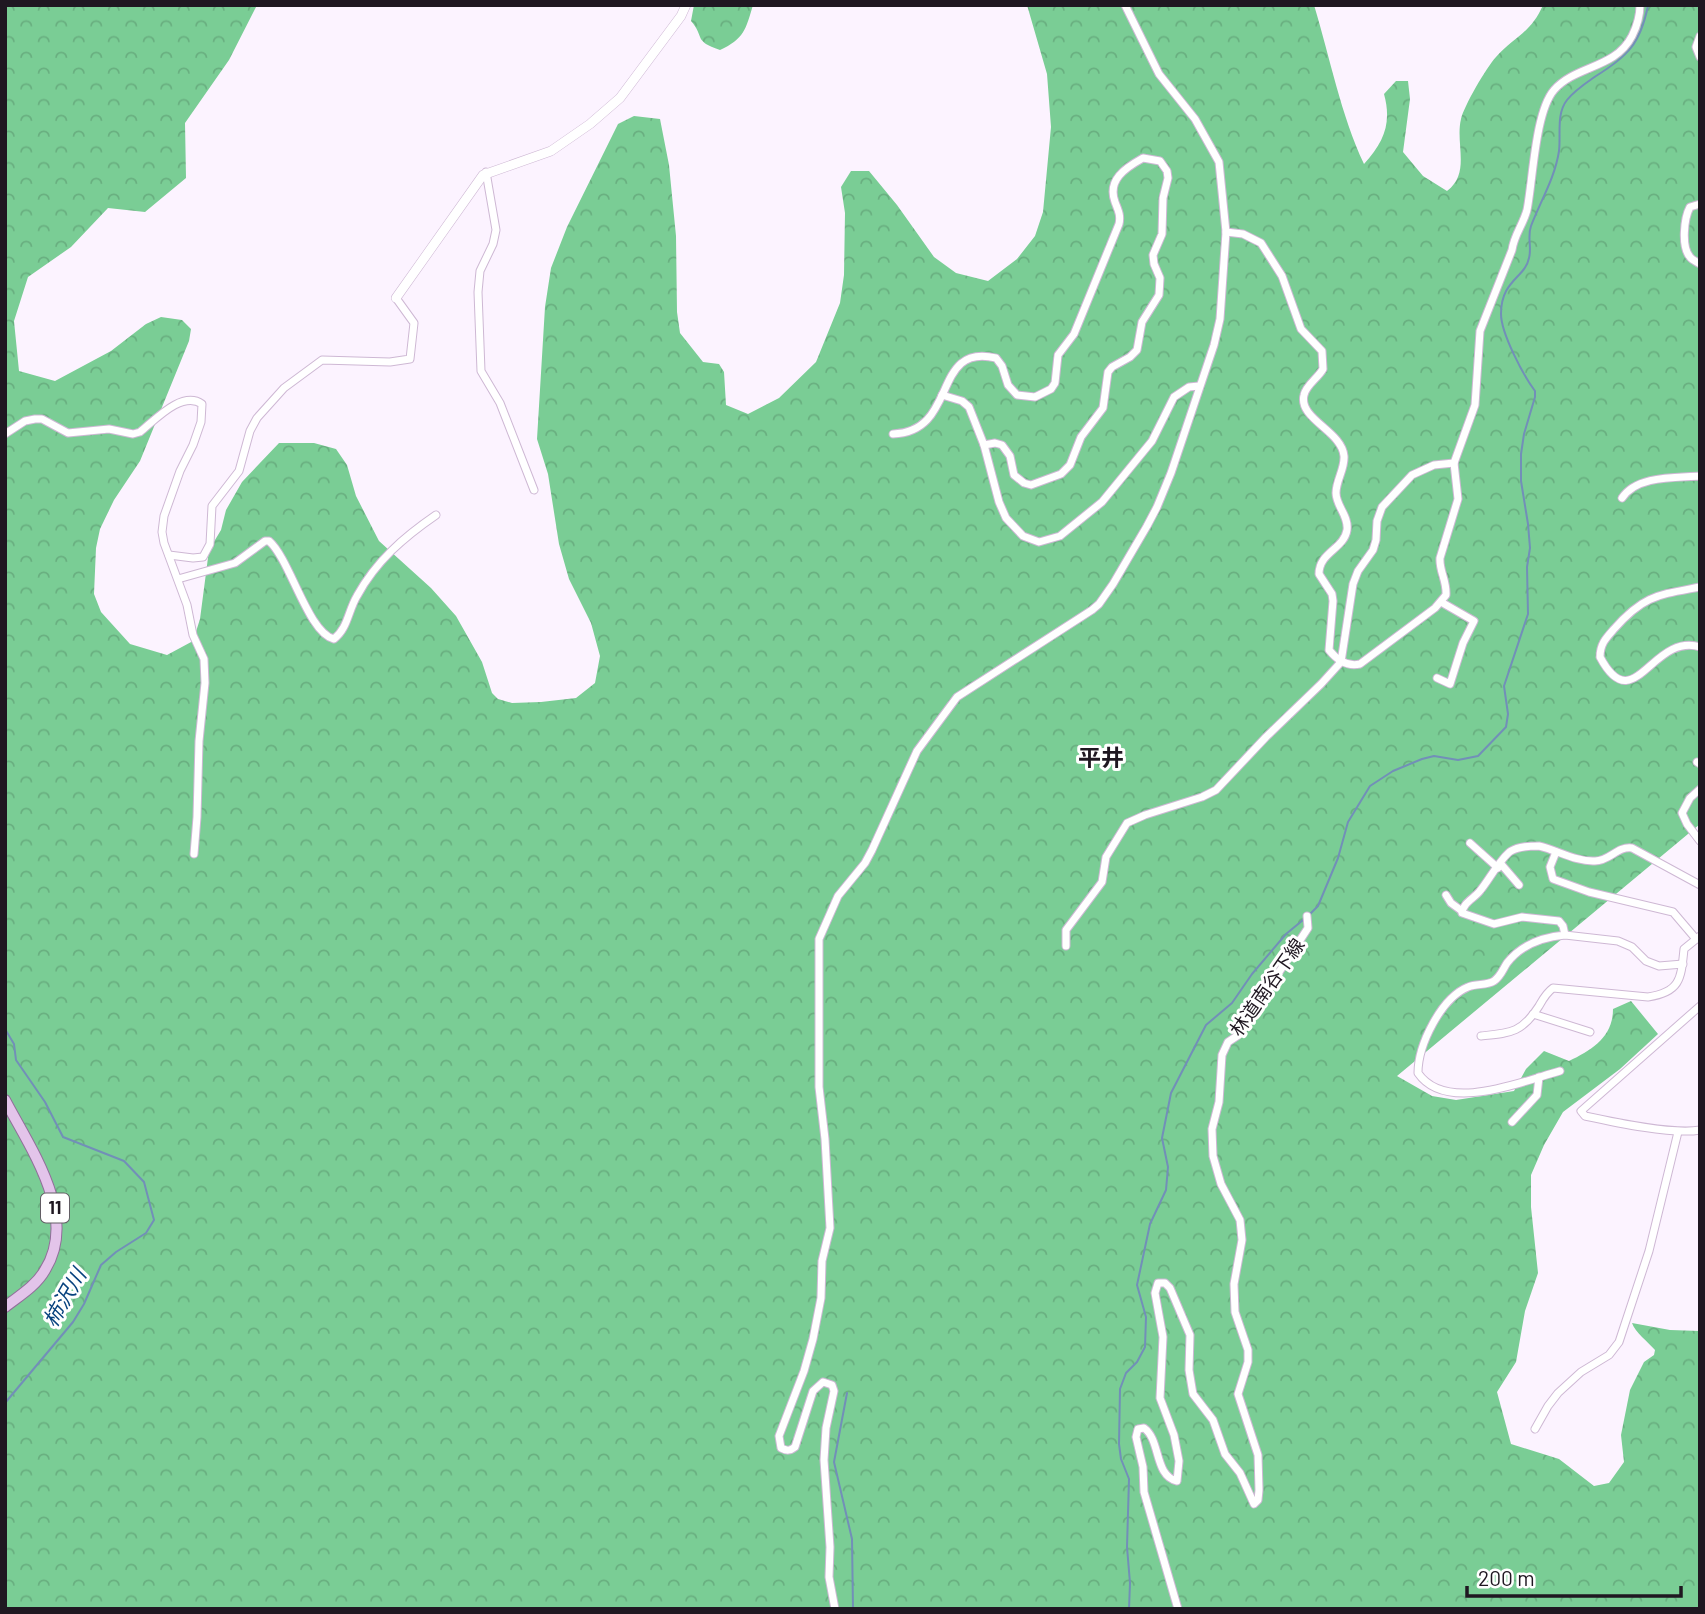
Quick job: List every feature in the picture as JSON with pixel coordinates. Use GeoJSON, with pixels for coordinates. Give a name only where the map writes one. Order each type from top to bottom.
{"type":"FeatureCollection","features":[{"type":"Feature","properties":{"kind":"main road","name":"11"},"geometry":{"type":"LineString","coordinates":[[5,1100],[46,1181],[57,1222],[55,1244],[47,1269],[38,1280],[5,1307]]}},
{"type":"Feature","properties":{"kind":"street"},"geometry":{"type":"LineString","coordinates":[[169,555],[203,557],[209,550],[212,506],[239,471],[250,431],[257,418],[284,388],[322,360],[390,362],[410,359],[414,323],[396,298],[486,172],[551,151],[590,124],[620,98],[681,16],[686,5]]}},
{"type":"Feature","properties":{"kind":"street"},"geometry":{"type":"LineString","coordinates":[[835,1609],[829,1577],[830,1547],[824,1452],[826,1428],[833,1400],[832,1385],[823,1382],[813,1391],[795,1447],[785,1451],[779,1444],[779,1436],[813,1339],[821,1298],[822,1261],[830,1228],[818,1058],[820,939],[838,896],[872,850],[917,751],[947,708],[966,691],[1092,610],[1105,597],[1157,507],[1220,319],[1226,232],[1219,162],[1180,98],[1159,74],[1125,5]]}},
{"type":"Feature","properties":{"kind":"street"},"geometry":{"type":"LineString","coordinates":[[1226,232],[1243,234],[1261,243],[1282,276],[1301,329],[1324,356],[1323,369],[1304,392],[1303,399],[1307,412],[1331,434],[1344,452],[1343,468],[1336,492],[1346,520],[1346,532],[1338,544],[1325,555],[1319,566],[1319,574],[1332,594],[1333,601],[1329,650],[1340,662],[1354,665],[1365,661],[1441,602],[1446,595],[1440,558],[1458,499],[1454,463],[1475,405],[1482,323],[1526,212],[1546,102],[1559,85],[1618,55],[1638,24],[1640,5]]}},
{"type":"Feature","properties":{"kind":"street"},"geometry":{"type":"LineString","coordinates":[[1700,36],[1696,47],[1700,57]]}},
{"type":"Feature","properties":{"kind":"street"},"geometry":{"type":"LineString","coordinates":[[893,434],[920,428],[935,410],[955,369],[961,363],[981,356],[996,358],[1008,385],[1017,395],[1035,397],[1051,389],[1055,383],[1058,355],[1074,334],[1119,224],[1120,214],[1112,194],[1115,181],[1126,168],[1143,158],[1160,161],[1168,178],[1163,198],[1162,234],[1153,256],[1160,278],[1158,295],[1142,322],[1138,350],[1111,367],[1108,372],[1102,408],[1082,437],[1070,465],[1061,474],[1031,485],[1014,475],[1010,456],[1002,445],[995,443],[984,446]]}},
{"type":"Feature","properties":{"kind":"street"},"geometry":{"type":"LineString","coordinates":[[486,172],[496,230],[494,244],[480,271],[478,292],[481,371],[500,403],[534,491]]}},
{"type":"Feature","properties":{"kind":"street"},"geometry":{"type":"LineString","coordinates":[[1700,204],[1687,212],[1686,232],[1689,257],[1700,264]]}},
{"type":"Feature","properties":{"kind":"street"},"geometry":{"type":"LineString","coordinates":[[942,395],[966,404],[976,422],[999,502],[1009,522],[1030,540],[1039,542],[1054,539],[1080,521],[1109,495],[1152,441],[1174,397],[1189,387],[1199,386]]}},
{"type":"Feature","properties":{"kind":"street"},"geometry":{"type":"LineString","coordinates":[[5,434],[25,421],[35,419],[42,419],[68,433],[109,429],[133,434],[140,432],[181,401],[197,401],[202,404],[201,422],[164,516],[162,532],[187,605],[193,635],[204,659],[205,683],[199,741],[194,854]]}},
{"type":"Feature","properties":{"kind":"street"},"geometry":{"type":"LineString","coordinates":[[1066,946],[1066,930],[1102,882],[1107,857],[1127,823],[1216,790],[1340,662],[1353,584],[1373,550],[1382,507],[1412,475],[1434,465],[1454,463]]}},
{"type":"Feature","properties":{"kind":"street"},"geometry":{"type":"LineString","coordinates":[[1622,498],[1629,489],[1652,481],[1700,476]]}},
{"type":"Feature","properties":{"kind":"street"},"geometry":{"type":"LineString","coordinates":[[178,579],[226,566],[265,541],[270,541],[315,620],[328,637],[334,639],[341,634],[355,599],[367,579],[388,553],[436,515]]}},
{"type":"Feature","properties":{"kind":"street"},"geometry":{"type":"LineString","coordinates":[[1700,587],[1654,596],[1637,605],[1604,640],[1600,657],[1616,679],[1624,682],[1632,681],[1675,646],[1684,644],[1700,647]]}},
{"type":"Feature","properties":{"kind":"street"},"geometry":{"type":"LineString","coordinates":[[1437,678],[1451,684],[1463,643],[1474,621],[1441,602]]}},
{"type":"Feature","properties":{"kind":"street"},"geometry":{"type":"LineString","coordinates":[[1700,789],[1690,798],[1682,813],[1700,841]]}},
{"type":"Feature","properties":{"kind":"street"},"geometry":{"type":"LineString","coordinates":[[1470,844],[1519,885]]}},
{"type":"Feature","properties":{"kind":"street"},"geometry":{"type":"LineString","coordinates":[[1462,911],[1507,855],[1519,848],[1539,846],[1595,862],[1625,847],[1632,848],[1700,886]]}},
{"type":"Feature","properties":{"kind":"street"},"geometry":{"type":"LineString","coordinates":[[1481,1036],[1519,1030],[1553,989],[1648,997],[1662,995],[1680,979],[1684,949],[1698,937],[1673,912],[1589,892],[1557,881],[1551,874],[1550,867],[1556,852]]}},
{"type":"Feature","properties":{"kind":"street"},"geometry":{"type":"LineString","coordinates":[[1446,895],[1451,903],[1466,915],[1494,924],[1522,917],[1559,921],[1565,935]]}},
{"type":"Feature","properties":{"kind":"street","name":"林道南谷下線"},"geometry":{"type":"LineString","coordinates":[[1178,1609],[1144,1492],[1143,1467],[1136,1437],[1138,1429],[1144,1428],[1150,1432],[1164,1473],[1177,1481],[1179,1461],[1174,1436],[1160,1398],[1163,1337],[1155,1293],[1158,1283],[1165,1283],[1170,1288],[1190,1335],[1189,1370],[1193,1394],[1213,1420],[1225,1454],[1240,1473],[1254,1504],[1258,1500],[1259,1489],[1258,1455],[1238,1394],[1248,1362],[1248,1350],[1235,1312],[1234,1293],[1242,1240],[1240,1220],[1221,1184],[1213,1156],[1212,1129],[1219,1102],[1222,1055],[1228,1042],[1237,1036],[1308,928],[1307,916]]}},
{"type":"Feature","properties":{"kind":"street"},"geometry":{"type":"LineString","coordinates":[[1560,1071],[1476,1094],[1463,1094],[1430,1087],[1418,1073],[1418,1066],[1437,1014],[1448,1000],[1468,987],[1493,982],[1517,952],[1529,945],[1565,935],[1618,941],[1632,947],[1646,961],[1659,966],[1683,964]]}},
{"type":"Feature","properties":{"kind":"street"},"geometry":{"type":"LineString","coordinates":[[1700,1006],[1581,1111],[1585,1116],[1678,1132],[1700,1130]]}},
{"type":"Feature","properties":{"kind":"street"},"geometry":{"type":"LineString","coordinates":[[1533,1014],[1590,1032]]}},
{"type":"Feature","properties":{"kind":"street"},"geometry":{"type":"LineString","coordinates":[[1512,1122],[1537,1095],[1539,1077]]}},
{"type":"Feature","properties":{"kind":"street"},"geometry":{"type":"LineString","coordinates":[[1535,1429],[1558,1393],[1581,1372],[1609,1355],[1619,1342],[1648,1251],[1678,1132]]}},
{"type":"Feature","properties":{"kind":"green space"},"geometry":{"type":"Polygon","coordinates":[[[5,5],[257,5],[229,60],[185,123],[186,178],[145,212],[108,208],[71,247],[28,277],[14,321],[19,371],[55,381],[111,351],[146,324],[161,317],[182,320],[191,329],[189,341],[140,461],[114,500],[100,529],[96,548],[94,594],[101,612],[130,644],[167,655],[193,641],[200,619],[209,550],[221,530],[226,510],[242,482],[279,443],[314,443],[336,449],[347,465],[356,496],[379,541],[431,588],[456,616],[482,662],[492,693],[498,699],[512,703],[576,698],[595,683],[600,656],[591,623],[569,579],[559,544],[548,474],[537,439],[545,307],[551,268],[567,227],[618,124],[634,116],[660,119],[669,165],[676,236],[677,312],[680,333],[703,362],[719,364],[724,372],[726,405],[748,414],[779,398],[816,362],[840,303],[844,275],[845,213],[841,187],[851,171],[869,171],[934,257],[956,273],[988,281],[1017,259],[1035,236],[1043,212],[1051,127],[1047,74],[1027,5],[1314,5],[1342,106],[1364,164],[1377,148],[1384,132],[1387,114],[1384,94],[1396,81],[1408,81],[1410,99],[1403,152],[1423,176],[1447,191],[1458,176],[1461,119],[1471,97],[1492,62],[1528,28],[1543,5],[1700,5],[1700,824],[1397,1076],[1432,1096],[1456,1100],[1514,1091],[1526,1069],[1544,1051],[1569,1061],[1586,1052],[1605,1035],[1613,1009],[1631,1001],[1658,1034],[1620,1069],[1563,1112],[1544,1145],[1531,1175],[1531,1207],[1538,1273],[1525,1311],[1516,1362],[1497,1392],[1511,1444],[1559,1459],[1594,1486],[1609,1483],[1624,1462],[1621,1435],[1630,1390],[1644,1362],[1654,1355],[1655,1350],[1632,1323],[1670,1330],[1700,1331],[1700,1609],[5,1609],[5,5]]]}},
{"type":"Feature","properties":{"kind":"green space"},"geometry":{"type":"Polygon","coordinates":[[[694,5],[753,5],[743,32],[734,42],[720,50],[703,41],[691,21],[694,5]]]}},
{"type":"Feature","properties":{"kind":"waterway"},"geometry":{"type":"LineString","coordinates":[[1310,914],[1318,906],[1338,858],[1348,822],[1370,786],[1393,771],[1422,759],[1434,756],[1458,760],[1478,756],[1506,727],[1508,714],[1504,686],[1528,614],[1527,567],[1530,548],[1521,481],[1521,454],[1535,391],[1509,342],[1502,322],[1502,303],[1509,287],[1527,265],[1531,226],[1557,161],[1560,118],[1564,106],[1577,90],[1631,48],[1641,30],[1648,6]]}},
{"type":"Feature","properties":{"kind":"waterway"},"geometry":{"type":"LineString","coordinates":[[1129,1609],[1129,1479],[1121,1459],[1119,1444],[1120,1389],[1126,1373],[1137,1362],[1145,1347],[1146,1317],[1137,1285],[1150,1224],[1166,1190],[1168,1167],[1162,1138],[1171,1093],[1206,1025],[1232,1003],[1252,974],[1286,934],[1303,920]]}},
{"type":"Feature","properties":{"kind":"waterway","name":"柿沢川"},"geometry":{"type":"LineString","coordinates":[[5,1029],[14,1044],[16,1060],[45,1102],[63,1137],[124,1161],[144,1182],[154,1220],[146,1233],[101,1265],[73,1322],[5,1403]]}},
{"type":"Feature","properties":{"kind":"waterway"},"geometry":{"type":"LineString","coordinates":[[847,1393],[834,1462],[852,1539],[853,1609]]}},
{"type":"Feature","properties":{"kind":"district","name":"平井"},"geometry":{"type":"Point","coordinates":[1101,758]}}]}
